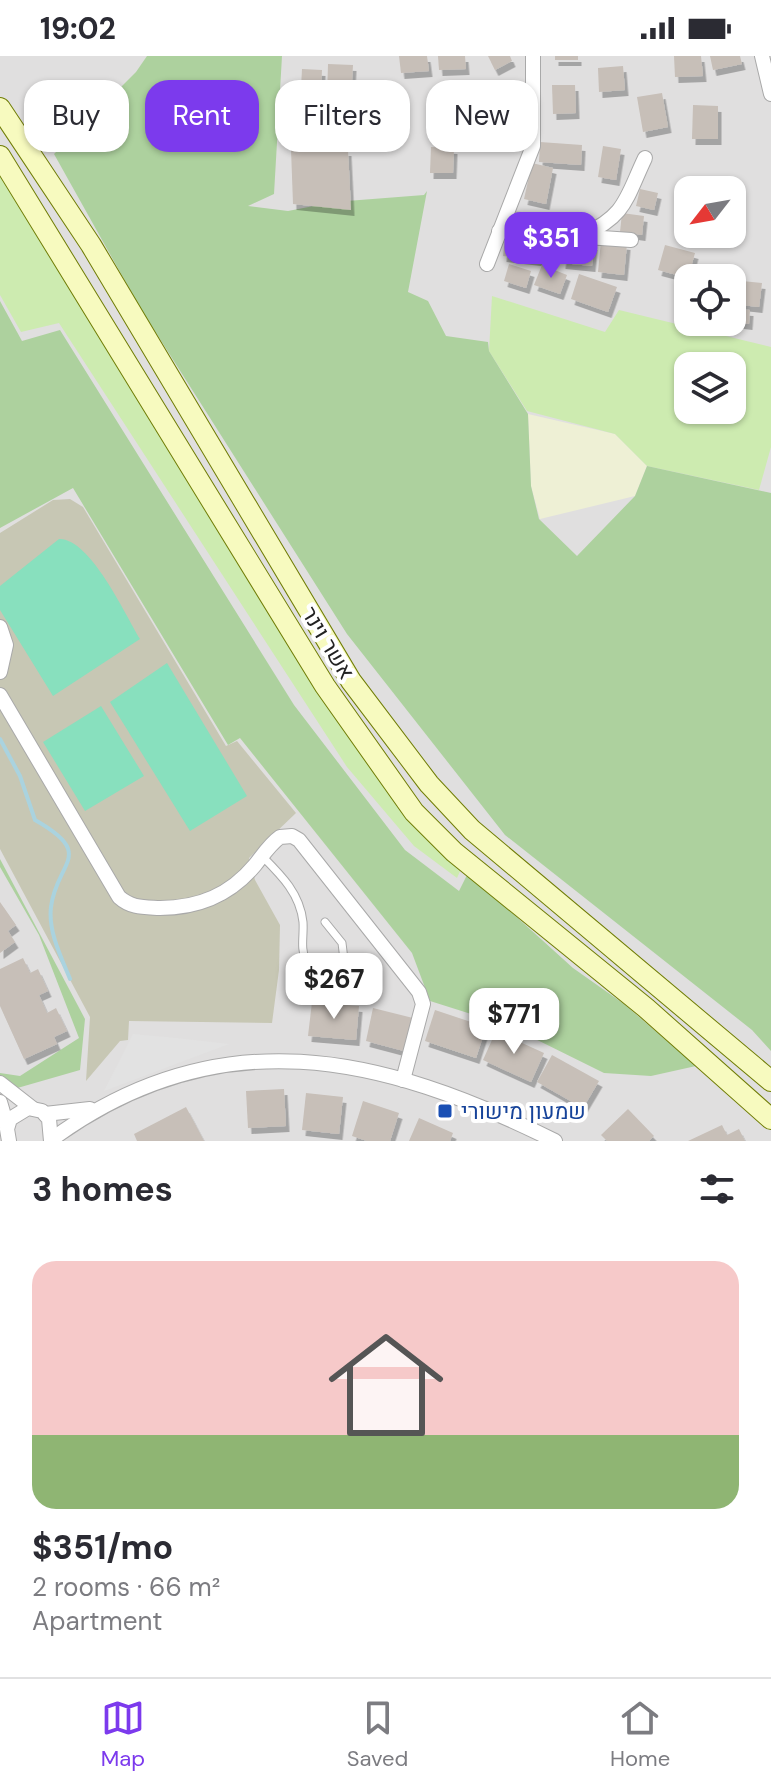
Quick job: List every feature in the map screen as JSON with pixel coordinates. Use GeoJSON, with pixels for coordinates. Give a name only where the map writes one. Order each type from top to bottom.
{"type":"FeatureCollection","features":[{"type":"Feature","properties":{"kind":"main road","name":"אשר וינר"},"geometry":{"type":"LineString","coordinates":[[0,108],[91,245],[351,681],[387,732],[472,830],[771,1081]]}},
{"type":"Feature","properties":{"kind":"main road","name":"אשר וינר"},"geometry":{"type":"LineString","coordinates":[[0,156],[325,686],[396,789],[454,852],[646,1008],[771,1119]]}},
{"type":"Feature","properties":{"kind":"street"},"geometry":{"type":"LineString","coordinates":[[487,264],[533,146],[533,56]]}},
{"type":"Feature","properties":{"kind":"street"},"geometry":{"type":"LineString","coordinates":[[762,56],[771,94]]}},
{"type":"Feature","properties":{"kind":"street"},"geometry":{"type":"LineString","coordinates":[[579,236],[611,221],[620,211],[645,158]]}},
{"type":"Feature","properties":{"kind":"street"},"geometry":{"type":"LineString","coordinates":[[499,231],[631,240]]}},
{"type":"Feature","properties":{"kind":"street"},"geometry":{"type":"LineString","coordinates":[[0,627],[6,645],[0,672]]}},
{"type":"Feature","properties":{"kind":"street"},"geometry":{"type":"LineString","coordinates":[[0,695],[119,897],[126,903],[168,908],[200,904],[231,888],[280,837],[292,836],[299,840],[419,992],[423,1004],[403,1080]]}},
{"type":"Feature","properties":{"kind":"street"},"geometry":{"type":"LineString","coordinates":[[51,1141],[98,1107],[178,1073],[230,1062],[324,1065],[403,1080],[474,1104],[555,1141]]}},
{"type":"Feature","properties":{"kind":"street"},"geometry":{"type":"LineString","coordinates":[[0,1083],[38,1111],[52,1126],[51,1141]]}},
{"type":"Feature","properties":{"kind":"street"},"geometry":{"type":"LineString","coordinates":[[0,1102],[8,1133]]}},
{"type":"Feature","properties":{"kind":"street"},"geometry":{"type":"LineString","coordinates":[[8,1133],[18,1111],[98,1107]]}},
{"type":"Feature","properties":{"kind":"lane"},"geometry":{"type":"LineString","coordinates":[[262,856],[291,888],[301,908],[302,952],[306,961],[372,970]]}},
{"type":"Feature","properties":{"kind":"lane"},"geometry":{"type":"LineString","coordinates":[[325,922],[345,951],[345,968]]}},
{"type":"Feature","properties":{"kind":"shaded area"},"geometry":{"type":"Polygon","coordinates":[[[0,56],[771,56],[771,1141],[0,1141],[0,56]]]}},
{"type":"Feature","properties":{"kind":"shaded area"},"geometry":{"type":"Polygon","coordinates":[[[528,414],[615,434],[647,466],[635,496],[540,519],[531,486],[528,414]]]}},
{"type":"Feature","properties":{"kind":"shaded area"},"geometry":{"type":"Polygon","coordinates":[[[70,499],[83,507],[226,746],[237,741],[296,813],[249,858],[255,880],[280,925],[279,970],[272,1023],[129,1021],[128,1040],[120,1041],[86,1081],[90,1017],[0,849],[0,533],[53,500],[70,499]]]}},
{"type":"Feature","properties":{"kind":"shaded area"},"geometry":{"type":"Polygon","coordinates":[[[133,1034],[176,1038],[229,1044],[104,1091],[133,1034]]]}},
{"type":"Feature","properties":{"kind":"green space"},"geometry":{"type":"Polygon","coordinates":[[[147,56],[282,56],[281,80],[275,80],[274,194],[248,206],[288,211],[334,202],[424,195],[427,191],[408,292],[428,301],[446,336],[488,342],[489,351],[528,414],[531,486],[539,519],[577,556],[635,496],[647,466],[771,493],[771,1051],[752,1030],[505,835],[347,634],[139,306],[54,154],[129,152],[128,80],[147,56]]]}},
{"type":"Feature","properties":{"kind":"green space"},"geometry":{"type":"Polygon","coordinates":[[[0,174],[328,697],[462,867],[457,878],[414,846],[347,767],[59,323],[21,332],[0,295],[0,174]]]}},
{"type":"Feature","properties":{"kind":"green space"},"geometry":{"type":"Polygon","coordinates":[[[492,296],[605,332],[619,310],[674,323],[674,336],[726,336],[771,347],[771,447],[759,490],[647,466],[615,434],[527,411],[489,351],[492,296]]]}},
{"type":"Feature","properties":{"kind":"green space"},"geometry":{"type":"Polygon","coordinates":[[[0,301],[22,341],[60,330],[294,705],[405,850],[459,891],[468,873],[573,968],[624,1004],[696,1066],[651,1076],[604,1073],[509,1026],[430,1001],[412,953],[240,738],[228,745],[73,488],[0,528],[0,301]]]}},
{"type":"Feature","properties":{"kind":"green space"},"geometry":{"type":"Polygon","coordinates":[[[59,539],[71,542],[94,564],[140,639],[53,696],[0,610],[0,586],[59,539]]]}},
{"type":"Feature","properties":{"kind":"green space"},"geometry":{"type":"Polygon","coordinates":[[[167,663],[247,796],[190,831],[110,702],[167,663]]]}},
{"type":"Feature","properties":{"kind":"green space"},"geometry":{"type":"Polygon","coordinates":[[[101,706],[144,776],[85,811],[43,742],[101,706]]]}},
{"type":"Feature","properties":{"kind":"green space"},"geometry":{"type":"Polygon","coordinates":[[[0,859],[85,1019],[80,1070],[0,1093],[0,1073],[20,1076],[79,1038],[39,935],[0,867],[0,859]]]}},
{"type":"Feature","properties":{"kind":"building"},"geometry":{"type":"Polygon","coordinates":[[[399,56],[427,56],[429,71],[401,73],[399,56]]]}},
{"type":"Feature","properties":{"kind":"building"},"geometry":{"type":"Polygon","coordinates":[[[438,56],[465,56],[466,69],[439,70],[438,56]]]}},
{"type":"Feature","properties":{"kind":"building"},"geometry":{"type":"Polygon","coordinates":[[[488,56],[510,56],[512,61],[495,70],[488,56]]]}},
{"type":"Feature","properties":{"kind":"building"},"geometry":{"type":"Polygon","coordinates":[[[555,56],[578,56],[578,60],[555,60],[555,56]]]}},
{"type":"Feature","properties":{"kind":"building"},"geometry":{"type":"Polygon","coordinates":[[[674,56],[701,56],[703,76],[675,77],[674,56]]]}},
{"type":"Feature","properties":{"kind":"building"},"geometry":{"type":"Polygon","coordinates":[[[710,56],[740,56],[742,64],[713,70],[710,56]]]}},
{"type":"Feature","properties":{"kind":"building"},"geometry":{"type":"Polygon","coordinates":[[[328,64],[353,65],[352,80],[328,80],[328,64]]]}},
{"type":"Feature","properties":{"kind":"building"},"geometry":{"type":"Polygon","coordinates":[[[623,66],[625,90],[599,92],[598,68],[623,66]]]}},
{"type":"Feature","properties":{"kind":"building"},"geometry":{"type":"Polygon","coordinates":[[[302,69],[322,70],[321,80],[301,80],[302,69]]]}},
{"type":"Feature","properties":{"kind":"building"},"geometry":{"type":"Polygon","coordinates":[[[552,85],[575,85],[576,113],[553,114],[552,85]]]}},
{"type":"Feature","properties":{"kind":"building"},"geometry":{"type":"Polygon","coordinates":[[[662,93],[668,127],[643,132],[637,97],[662,93]]]}},
{"type":"Feature","properties":{"kind":"building"},"geometry":{"type":"Polygon","coordinates":[[[693,105],[718,106],[718,139],[692,139],[693,105]]]}},
{"type":"Feature","properties":{"kind":"building"},"geometry":{"type":"Polygon","coordinates":[[[540,142],[582,145],[581,165],[539,162],[540,142]]]}},
{"type":"Feature","properties":{"kind":"building"},"geometry":{"type":"Polygon","coordinates":[[[603,146],[621,149],[616,180],[598,177],[603,146]]]}},
{"type":"Feature","properties":{"kind":"building"},"geometry":{"type":"Polygon","coordinates":[[[291,152],[348,152],[351,210],[293,204],[291,152]]]}},
{"type":"Feature","properties":{"kind":"building"},"geometry":{"type":"Polygon","coordinates":[[[431,152],[454,152],[453,173],[430,173],[431,152]]]}},
{"type":"Feature","properties":{"kind":"building"},"geometry":{"type":"Polygon","coordinates":[[[532,163],[553,168],[546,204],[524,199],[532,163]]]}},
{"type":"Feature","properties":{"kind":"building"},"geometry":{"type":"Polygon","coordinates":[[[640,189],[658,193],[654,210],[636,206],[640,189]]]}},
{"type":"Feature","properties":{"kind":"building"},"geometry":{"type":"Polygon","coordinates":[[[511,211],[543,214],[542,229],[510,226],[511,211]]]}},
{"type":"Feature","properties":{"kind":"building"},"geometry":{"type":"Polygon","coordinates":[[[548,212],[581,215],[580,231],[547,228],[548,212]]]}},
{"type":"Feature","properties":{"kind":"building"},"geometry":{"type":"Polygon","coordinates":[[[622,213],[644,216],[642,235],[620,232],[622,213]]]}},
{"type":"Feature","properties":{"kind":"building"},"geometry":{"type":"Polygon","coordinates":[[[505,240],[556,245],[554,262],[503,256],[505,240]]]}},
{"type":"Feature","properties":{"kind":"building"},"geometry":{"type":"Polygon","coordinates":[[[565,241],[594,244],[592,266],[562,263],[565,241]]]}},
{"type":"Feature","properties":{"kind":"building"},"geometry":{"type":"Polygon","coordinates":[[[601,241],[627,244],[624,275],[598,272],[601,241]]]}},
{"type":"Feature","properties":{"kind":"building"},"geometry":{"type":"Polygon","coordinates":[[[665,245],[695,253],[692,264],[674,264],[674,274],[658,270],[665,245]]]}},
{"type":"Feature","properties":{"kind":"building"},"geometry":{"type":"Polygon","coordinates":[[[509,264],[531,271],[526,288],[504,281],[509,264]]]}},
{"type":"Feature","properties":{"kind":"building"},"geometry":{"type":"Polygon","coordinates":[[[542,265],[567,275],[560,294],[534,285],[542,265]]]}},
{"type":"Feature","properties":{"kind":"building"},"geometry":{"type":"Polygon","coordinates":[[[579,274],[617,287],[608,312],[571,299],[579,274]]]}},
{"type":"Feature","properties":{"kind":"building"},"geometry":{"type":"Polygon","coordinates":[[[746,281],[762,283],[759,307],[746,306],[746,281]]]}},
{"type":"Feature","properties":{"kind":"building"},"geometry":{"type":"Polygon","coordinates":[[[746,310],[750,310],[749,324],[746,324],[746,310]]]}},
{"type":"Feature","properties":{"kind":"building"},"geometry":{"type":"Polygon","coordinates":[[[0,902],[16,925],[8,931],[15,942],[0,953],[0,902]]]}},
{"type":"Feature","properties":{"kind":"building"},"geometry":{"type":"Polygon","coordinates":[[[23,958],[30,973],[38,969],[48,991],[39,995],[47,1013],[56,1008],[67,1031],[54,1037],[57,1044],[24,1059],[0,1006],[0,969],[23,958]]]}},
{"type":"Feature","properties":{"kind":"building"},"geometry":{"type":"Polygon","coordinates":[[[312,1002],[359,1006],[356,1040],[308,1036],[312,1002]]]}},
{"type":"Feature","properties":{"kind":"building"},"geometry":{"type":"Polygon","coordinates":[[[373,1008],[413,1018],[404,1051],[366,1041],[373,1008]]]}},
{"type":"Feature","properties":{"kind":"building"},"geometry":{"type":"Polygon","coordinates":[[[435,1010],[486,1027],[476,1058],[425,1041],[435,1010]]]}},
{"type":"Feature","properties":{"kind":"building"},"geometry":{"type":"Polygon","coordinates":[[[496,1031],[544,1053],[531,1082],[483,1060],[496,1031]]]}},
{"type":"Feature","properties":{"kind":"building"},"geometry":{"type":"Polygon","coordinates":[[[552,1055],[599,1081],[583,1108],[537,1082],[552,1055]]]}},
{"type":"Feature","properties":{"kind":"building"},"geometry":{"type":"Polygon","coordinates":[[[284,1089],[286,1126],[248,1128],[246,1091],[284,1089]]]}},
{"type":"Feature","properties":{"kind":"building"},"geometry":{"type":"Polygon","coordinates":[[[306,1093],[343,1097],[339,1134],[302,1130],[306,1093]]]}},
{"type":"Feature","properties":{"kind":"building"},"geometry":{"type":"Polygon","coordinates":[[[363,1101],[399,1113],[390,1141],[367,1141],[352,1136],[363,1101]]]}},
{"type":"Feature","properties":{"kind":"building"},"geometry":{"type":"Polygon","coordinates":[[[186,1107],[204,1141],[137,1141],[134,1134],[186,1107]]]}},
{"type":"Feature","properties":{"kind":"building"},"geometry":{"type":"Polygon","coordinates":[[[628,1109],[654,1136],[649,1141],[607,1141],[601,1135],[628,1109]]]}},
{"type":"Feature","properties":{"kind":"building"},"geometry":{"type":"Polygon","coordinates":[[[419,1118],[453,1133],[450,1141],[409,1141],[419,1118]]]}},
{"type":"Feature","properties":{"kind":"building"},"geometry":{"type":"Polygon","coordinates":[[[722,1125],[727,1135],[739,1129],[745,1141],[688,1141],[722,1125]]]}},
{"type":"Feature","properties":{"kind":"waterway"},"geometry":{"type":"LineString","coordinates":[[0,739],[20,776],[35,820],[54,832],[69,851],[54,892],[51,925],[70,979]]}},
{"type":"Feature","properties":{"kind":"place","name":"שמעון מישורי"},"geometry":{"type":"Point","coordinates":[445,1111]}}]}
